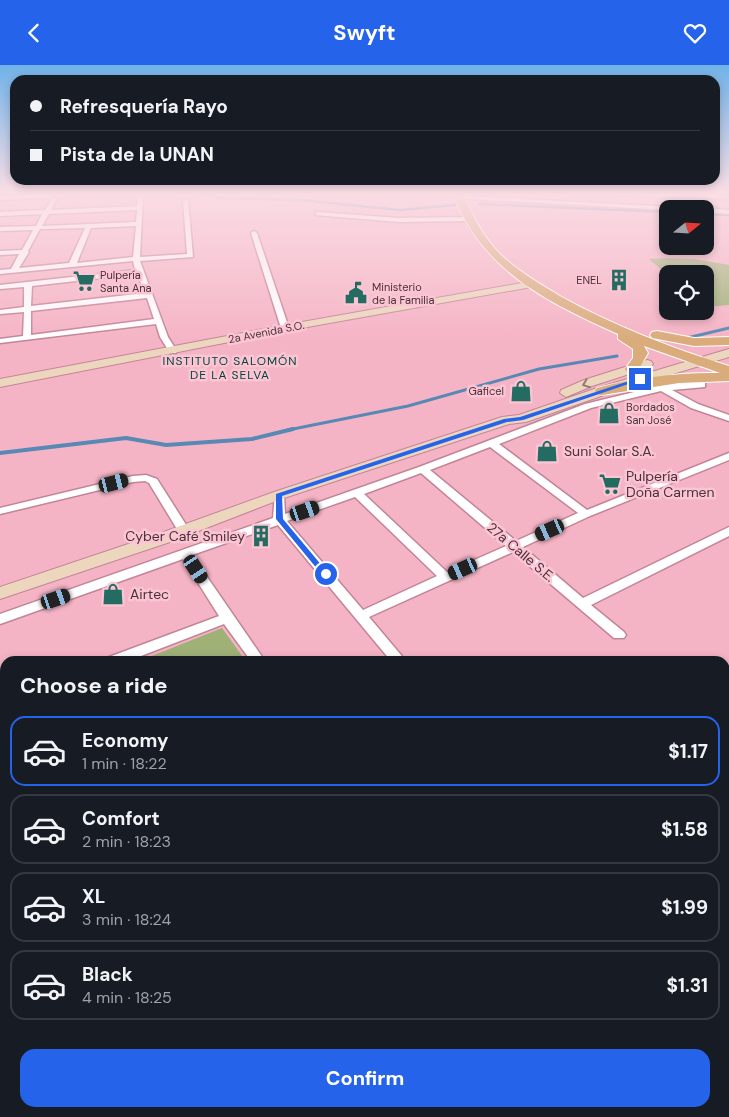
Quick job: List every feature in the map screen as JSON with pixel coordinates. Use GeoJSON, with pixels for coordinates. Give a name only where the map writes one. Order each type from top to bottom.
{"type":"FeatureCollection","features":[{"type":"Feature","properties":{"kind":"main road"},"geometry":{"type":"LineString","coordinates":[[484,242],[492,253],[533,284],[640,348],[641,358],[632,369]]}},
{"type":"Feature","properties":{"kind":"main road"},"geometry":{"type":"LineString","coordinates":[[493,242],[513,262],[570,298],[729,371]]}},
{"type":"Feature","properties":{"kind":"main road","name":"2a Avenida S.O."},"geometry":{"type":"LineString","coordinates":[[0,383],[285,328],[533,284]]}},
{"type":"Feature","properties":{"kind":"main road"},"geometry":{"type":"LineString","coordinates":[[604,325],[695,356],[729,363]]}},
{"type":"Feature","properties":{"kind":"main road"},"geometry":{"type":"LineString","coordinates":[[630,327],[666,338],[687,341],[729,341]]}},
{"type":"Feature","properties":{"kind":"main road"},"geometry":{"type":"LineString","coordinates":[[0,593],[184,531],[279,495],[507,420],[521,419],[602,391],[695,356],[729,341]]}},
{"type":"Feature","properties":{"kind":"main road"},"geometry":{"type":"LineString","coordinates":[[507,420],[514,413],[588,383],[632,369],[695,356],[729,353]]}},
{"type":"Feature","properties":{"kind":"main road"},"geometry":{"type":"LineString","coordinates":[[602,391],[655,380],[700,376],[729,377]]}},
{"type":"Feature","properties":{"kind":"main road"},"geometry":{"type":"LineString","coordinates":[[0,604],[42,590],[100,560]]}},
{"type":"Feature","properties":{"kind":"street"},"geometry":{"type":"LineString","coordinates":[[14,271],[30,242]]}},
{"type":"Feature","properties":{"kind":"street"},"geometry":{"type":"LineString","coordinates":[[72,265],[82,242]]}},
{"type":"Feature","properties":{"kind":"street"},"geometry":{"type":"LineString","coordinates":[[137,242],[136,259],[139,272],[150,295],[164,337],[173,351]]}},
{"type":"Feature","properties":{"kind":"street"},"geometry":{"type":"LineString","coordinates":[[0,272],[136,259],[191,256],[190,242]]}},
{"type":"Feature","properties":{"kind":"street"},"geometry":{"type":"LineString","coordinates":[[257,242],[285,328]]}},
{"type":"Feature","properties":{"kind":"street"},"geometry":{"type":"LineString","coordinates":[[0,253],[26,251]]}},
{"type":"Feature","properties":{"kind":"street"},"geometry":{"type":"LineString","coordinates":[[0,287],[139,272]]}},
{"type":"Feature","properties":{"kind":"street"},"geometry":{"type":"LineString","coordinates":[[27,337],[28,284]]}},
{"type":"Feature","properties":{"kind":"street"},"geometry":{"type":"LineString","coordinates":[[0,312],[150,295]]}},
{"type":"Feature","properties":{"kind":"street"},"geometry":{"type":"LineString","coordinates":[[0,341],[158,321]]}},
{"type":"Feature","properties":{"kind":"street"},"geometry":{"type":"LineString","coordinates":[[0,619],[423,469],[588,406],[663,388],[702,385]]}},
{"type":"Feature","properties":{"kind":"street"},"geometry":{"type":"LineString","coordinates":[[663,388],[682,401],[702,410],[729,418]]}},
{"type":"Feature","properties":{"kind":"street"},"geometry":{"type":"LineString","coordinates":[[457,438],[470,450]]}},
{"type":"Feature","properties":{"kind":"street"},"geometry":{"type":"LineString","coordinates":[[490,442],[586,514]]}},
{"type":"Feature","properties":{"kind":"street"},"geometry":{"type":"LineString","coordinates":[[360,616],[586,514],[729,456]]}},
{"type":"Feature","properties":{"kind":"street","name":"27a Calle S.E."},"geometry":{"type":"LineString","coordinates":[[423,469],[619,635]]}},
{"type":"Feature","properties":{"kind":"street"},"geometry":{"type":"LineString","coordinates":[[0,511],[133,479],[146,478],[153,481],[184,531]]}},
{"type":"Feature","properties":{"kind":"street"},"geometry":{"type":"LineString","coordinates":[[356,493],[445,577]]}},
{"type":"Feature","properties":{"kind":"street"},"geometry":{"type":"LineString","coordinates":[[279,495],[279,519],[396,656]]}},
{"type":"Feature","properties":{"kind":"street"},"geometry":{"type":"LineString","coordinates":[[582,604],[729,531]]}},
{"type":"Feature","properties":{"kind":"street"},"geometry":{"type":"LineString","coordinates":[[185,553],[254,656]]}},
{"type":"Feature","properties":{"kind":"street"},"geometry":{"type":"LineString","coordinates":[[127,656],[227,618]]}},
{"type":"Feature","properties":{"kind":"green space"},"geometry":{"type":"Polygon","coordinates":[[[649,259],[695,259],[729,265],[729,305],[714,306],[714,265],[659,265],[659,268],[649,259]]]}},
{"type":"Feature","properties":{"kind":"green space"},"geometry":{"type":"Polygon","coordinates":[[[222,628],[242,656],[152,656],[222,628]]]}},
{"type":"Feature","properties":{"kind":"waterway"},"geometry":{"type":"LineString","coordinates":[[687,338],[729,328]]}},
{"type":"Feature","properties":{"kind":"waterway"},"geometry":{"type":"LineString","coordinates":[[293,429],[408,406],[539,369],[617,356]]}},
{"type":"Feature","properties":{"kind":"waterway"},"geometry":{"type":"LineString","coordinates":[[0,453],[126,438],[166,445],[252,439],[293,429]]}},
{"type":"Feature","properties":{"kind":"waterway"},"geometry":{"type":"LineString","coordinates":[[288,430],[293,429]]}},
{"type":"Feature","properties":{"kind":"place","name":"ENEL"},"geometry":{"type":"Point","coordinates":[619,280]}},
{"type":"Feature","properties":{"kind":"place","name":"Pulpería Santa Ana"},"geometry":{"type":"Point","coordinates":[84,281]}},
{"type":"Feature","properties":{"kind":"place","name":"Ministerio de la Familia"},"geometry":{"type":"Point","coordinates":[356,293]}},
{"type":"Feature","properties":{"kind":"place","name":"Gaficel"},"geometry":{"type":"Point","coordinates":[521,391]}},
{"type":"Feature","properties":{"kind":"place","name":"Bordados San José"},"geometry":{"type":"Point","coordinates":[609,413]}},
{"type":"Feature","properties":{"kind":"place","name":"Suni Solar S.A."},"geometry":{"type":"Point","coordinates":[547,451]}},
{"type":"Feature","properties":{"kind":"place","name":"Pulpería Doña Carmen"},"geometry":{"type":"Point","coordinates":[610,484]}},
{"type":"Feature","properties":{"kind":"place","name":"Cyber Café Smiley"},"geometry":{"type":"Point","coordinates":[261,536]}},
{"type":"Feature","properties":{"kind":"place","name":"Airtec"},"geometry":{"type":"Point","coordinates":[113,594]}},
{"type":"Feature","properties":{"kind":"district","name":"INSTITUTO SALOMÓN DE LA SELVA"},"geometry":{"type":"Point","coordinates":[230,368]}},
{"type":"Feature","properties":{"kind":"route"},"geometry":{"type":"LineString","coordinates":[[326,574],[279,519],[279,495],[507,420],[521,419],[640,379]]}}]}
